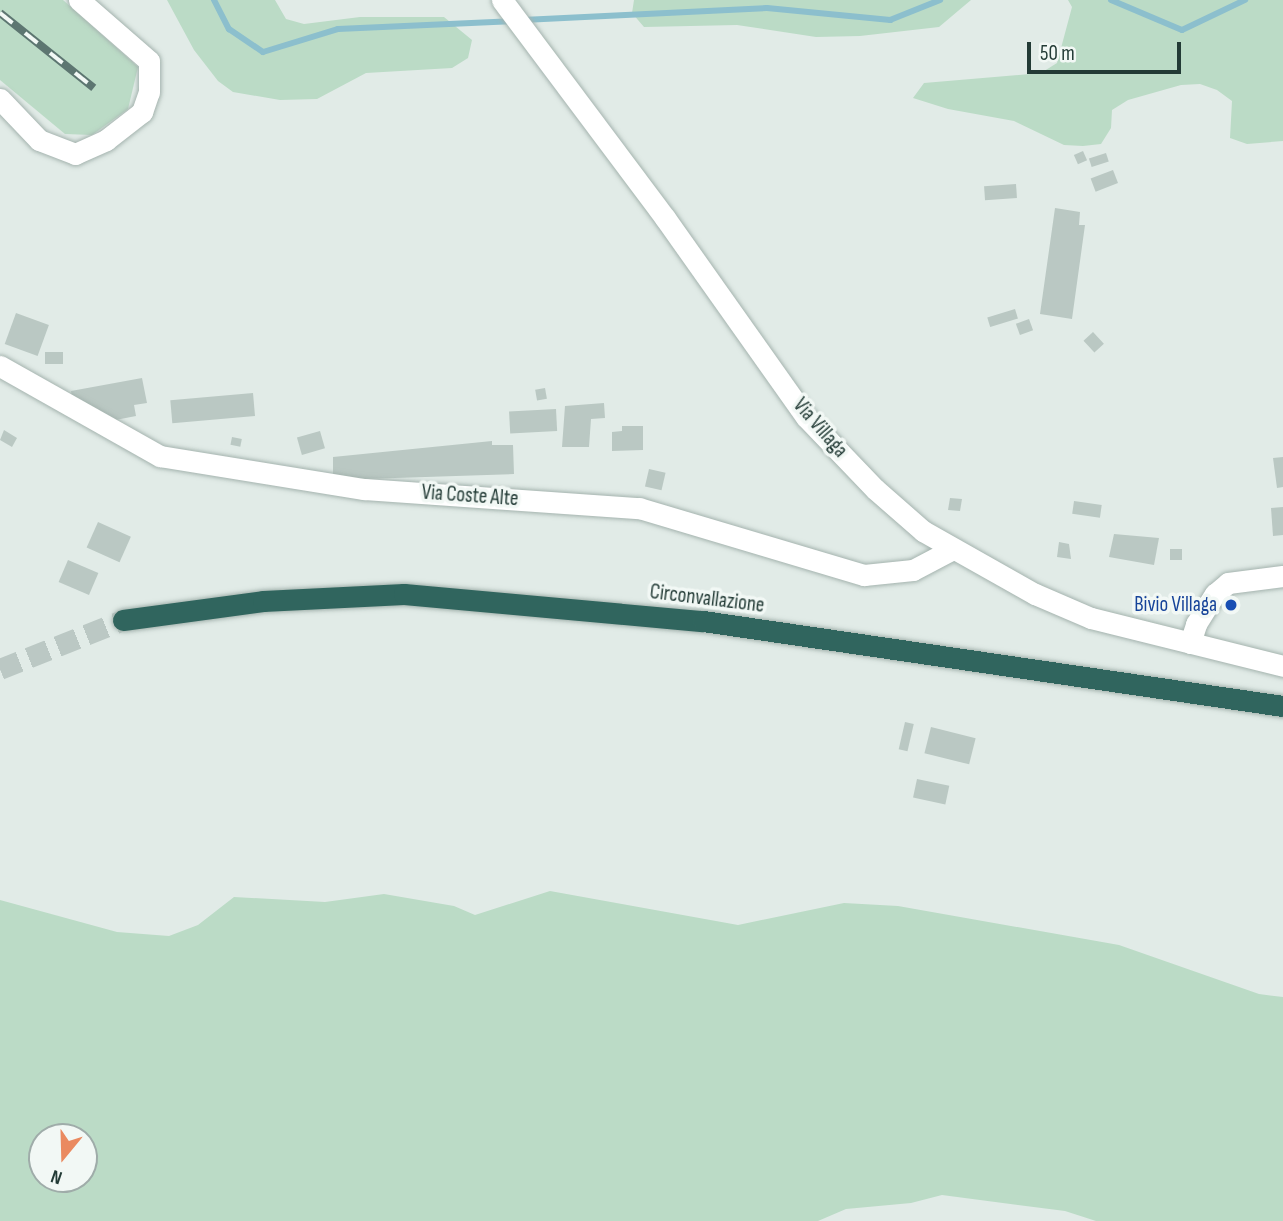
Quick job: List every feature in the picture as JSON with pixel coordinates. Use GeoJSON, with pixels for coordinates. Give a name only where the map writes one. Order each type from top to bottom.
{"type":"FeatureCollection","features":[{"type":"Feature","properties":{"kind":"highway","name":"Circonvallazione"},"geometry":{"type":"LineString","coordinates":[[123,620],[263,601],[404,594],[703,621],[1283,706]]}},
{"type":"Feature","properties":{"kind":"street"},"geometry":{"type":"LineString","coordinates":[[0,99],[39,141],[75,153],[106,140],[142,112],[149,92],[149,61],[79,0]]}},
{"type":"Feature","properties":{"kind":"street","name":"Via Villaga"},"geometry":{"type":"LineString","coordinates":[[503,1],[806,417],[875,489],[923,531],[951,550],[1035,594],[1091,618],[1283,666]]}},
{"type":"Feature","properties":{"kind":"street","name":"Via Coste Alte"},"geometry":{"type":"LineString","coordinates":[[0,366],[160,456],[364,489],[639,508],[864,575],[913,570],[951,550]]}},
{"type":"Feature","properties":{"kind":"street"},"geometry":{"type":"LineString","coordinates":[[1191,643],[1196,624],[1215,594],[1228,583],[1283,576]]}},
{"type":"Feature","properties":{"kind":"green space"},"geometry":{"type":"Polygon","coordinates":[[[0,0],[63,0],[138,67],[128,109],[92,135],[65,134],[0,80],[0,0]]]}},
{"type":"Feature","properties":{"kind":"green space"},"geometry":{"type":"Polygon","coordinates":[[[167,0],[275,0],[286,19],[304,24],[360,17],[444,17],[472,40],[468,58],[452,68],[366,73],[317,99],[280,100],[233,92],[218,81],[194,50],[167,0]]]}},
{"type":"Feature","properties":{"kind":"green space"},"geometry":{"type":"Polygon","coordinates":[[[634,0],[971,0],[939,27],[860,36],[816,37],[737,25],[644,27],[632,13],[634,0]]]}},
{"type":"Feature","properties":{"kind":"green space"},"geometry":{"type":"Polygon","coordinates":[[[1068,0],[1283,0],[1283,141],[1247,144],[1230,138],[1232,101],[1217,90],[1200,84],[1181,85],[1128,100],[1112,110],[1111,128],[1101,144],[1083,146],[1064,145],[1014,121],[948,109],[913,98],[924,83],[1041,73],[1057,63],[1072,7],[1068,0]]]}},
{"type":"Feature","properties":{"kind":"green space"},"geometry":{"type":"Polygon","coordinates":[[[550,891],[738,925],[844,903],[898,906],[1119,945],[1259,994],[1283,997],[1283,1221],[1096,1221],[1065,1211],[942,1195],[911,1203],[846,1209],[818,1221],[0,1221],[0,900],[117,932],[169,936],[198,925],[234,897],[325,902],[384,894],[454,906],[475,915],[550,891]]]}},
{"type":"Feature","properties":{"kind":"building"},"geometry":{"type":"Polygon","coordinates":[[[1083,151],[1087,160],[1078,164],[1074,155],[1083,151]]]}},
{"type":"Feature","properties":{"kind":"building"},"geometry":{"type":"Polygon","coordinates":[[[1106,153],[1109,162],[1092,167],[1089,159],[1106,153]]]}},
{"type":"Feature","properties":{"kind":"building"},"geometry":{"type":"Polygon","coordinates":[[[1113,170],[1118,183],[1096,192],[1091,179],[1113,170]]]}},
{"type":"Feature","properties":{"kind":"building"},"geometry":{"type":"Polygon","coordinates":[[[1016,184],[1017,198],[985,200],[984,186],[1016,184]]]}},
{"type":"Feature","properties":{"kind":"building"},"geometry":{"type":"Polygon","coordinates":[[[1055,208],[1080,212],[1079,225],[1085,225],[1072,319],[1040,314],[1055,208]]]}},
{"type":"Feature","properties":{"kind":"building"},"geometry":{"type":"Polygon","coordinates":[[[1015,309],[1018,319],[990,327],[987,317],[1015,309]]]}},
{"type":"Feature","properties":{"kind":"building"},"geometry":{"type":"Polygon","coordinates":[[[16,313],[49,325],[38,356],[5,344],[16,313]]]}},
{"type":"Feature","properties":{"kind":"building"},"geometry":{"type":"Polygon","coordinates":[[[1029,319],[1033,330],[1020,335],[1016,324],[1029,319]]]}},
{"type":"Feature","properties":{"kind":"building"},"geometry":{"type":"Polygon","coordinates":[[[1093,332],[1104,344],[1094,353],[1083,341],[1093,332]]]}},
{"type":"Feature","properties":{"kind":"building"},"geometry":{"type":"Polygon","coordinates":[[[45,352],[63,352],[63,364],[45,364],[45,352]]]}},
{"type":"Feature","properties":{"kind":"building"},"geometry":{"type":"Polygon","coordinates":[[[142,378],[147,403],[134,405],[136,416],[105,422],[73,405],[71,391],[142,378]]]}},
{"type":"Feature","properties":{"kind":"building"},"geometry":{"type":"Polygon","coordinates":[[[545,388],[547,399],[537,401],[535,390],[545,388]]]}},
{"type":"Feature","properties":{"kind":"building"},"geometry":{"type":"Polygon","coordinates":[[[253,393],[255,416],[172,423],[170,400],[253,393]]]}},
{"type":"Feature","properties":{"kind":"building"},"geometry":{"type":"Polygon","coordinates":[[[604,403],[605,418],[591,419],[589,447],[562,447],[565,406],[604,403]]]}},
{"type":"Feature","properties":{"kind":"building"},"geometry":{"type":"Polygon","coordinates":[[[556,409],[557,431],[510,433],[509,411],[556,409]]]}},
{"type":"Feature","properties":{"kind":"building"},"geometry":{"type":"Polygon","coordinates":[[[622,426],[643,426],[643,450],[612,451],[612,432],[622,431],[622,426]]]}},
{"type":"Feature","properties":{"kind":"building"},"geometry":{"type":"Polygon","coordinates":[[[4,430],[17,438],[12,447],[0,440],[4,430]]]}},
{"type":"Feature","properties":{"kind":"building"},"geometry":{"type":"Polygon","coordinates":[[[320,431],[325,448],[302,455],[297,438],[320,431]]]}},
{"type":"Feature","properties":{"kind":"building"},"geometry":{"type":"Polygon","coordinates":[[[232,437],[242,439],[240,447],[230,445],[232,437]]]}},
{"type":"Feature","properties":{"kind":"building"},"geometry":{"type":"Polygon","coordinates":[[[492,441],[492,445],[513,445],[514,474],[333,480],[333,457],[492,441]]]}},
{"type":"Feature","properties":{"kind":"building"},"geometry":{"type":"Polygon","coordinates":[[[1283,457],[1283,487],[1277,488],[1273,458],[1283,457]]]}},
{"type":"Feature","properties":{"kind":"building"},"geometry":{"type":"Polygon","coordinates":[[[649,469],[666,473],[662,490],[645,487],[649,469]]]}},
{"type":"Feature","properties":{"kind":"building"},"geometry":{"type":"Polygon","coordinates":[[[950,498],[962,499],[960,511],[948,510],[950,498]]]}},
{"type":"Feature","properties":{"kind":"building"},"geometry":{"type":"Polygon","coordinates":[[[1074,501],[1102,505],[1100,518],[1072,514],[1074,501]]]}},
{"type":"Feature","properties":{"kind":"building"},"geometry":{"type":"Polygon","coordinates":[[[1283,507],[1283,535],[1273,536],[1271,508],[1283,507]]]}},
{"type":"Feature","properties":{"kind":"building"},"geometry":{"type":"Polygon","coordinates":[[[98,522],[131,537],[119,562],[87,548],[98,522]]]}},
{"type":"Feature","properties":{"kind":"building"},"geometry":{"type":"Polygon","coordinates":[[[1114,534],[1159,538],[1154,565],[1109,557],[1114,534]]]}},
{"type":"Feature","properties":{"kind":"building"},"geometry":{"type":"Polygon","coordinates":[[[1059,542],[1069,544],[1071,559],[1057,557],[1059,542]]]}},
{"type":"Feature","properties":{"kind":"building"},"geometry":{"type":"Polygon","coordinates":[[[1170,549],[1182,549],[1182,560],[1170,560],[1170,549]]]}},
{"type":"Feature","properties":{"kind":"building"},"geometry":{"type":"Polygon","coordinates":[[[68,560],[98,573],[89,595],[59,582],[68,560]]]}},
{"type":"Feature","properties":{"kind":"building"},"geometry":{"type":"Polygon","coordinates":[[[905,722],[914,724],[907,751],[899,749],[905,722]]]}},
{"type":"Feature","properties":{"kind":"building"},"geometry":{"type":"Polygon","coordinates":[[[931,727],[976,738],[969,764],[924,753],[931,727]]]}},
{"type":"Feature","properties":{"kind":"building"},"geometry":{"type":"Polygon","coordinates":[[[917,779],[949,786],[945,804],[913,798],[917,779]]]}},
{"type":"Feature","properties":{"kind":"waterway"},"geometry":{"type":"LineString","coordinates":[[214,0],[229,29],[263,52],[338,29],[512,21]]}},
{"type":"Feature","properties":{"kind":"waterway"},"geometry":{"type":"LineString","coordinates":[[523,20],[767,8],[890,20],[940,0]]}},
{"type":"Feature","properties":{"kind":"waterway"},"geometry":{"type":"LineString","coordinates":[[1111,0],[1182,30],[1245,0]]}},
{"type":"Feature","properties":{"kind":"tunnel"},"geometry":{"type":"LineString","coordinates":[[0,669],[123,620]]}},
{"type":"Feature","properties":{"kind":"railway"},"geometry":{"type":"LineString","coordinates":[[0,13],[94,88]]}},
{"type":"Feature","properties":{"kind":"place","name":"Bivio Villaga"},"geometry":{"type":"Point","coordinates":[1231,605]}}]}
